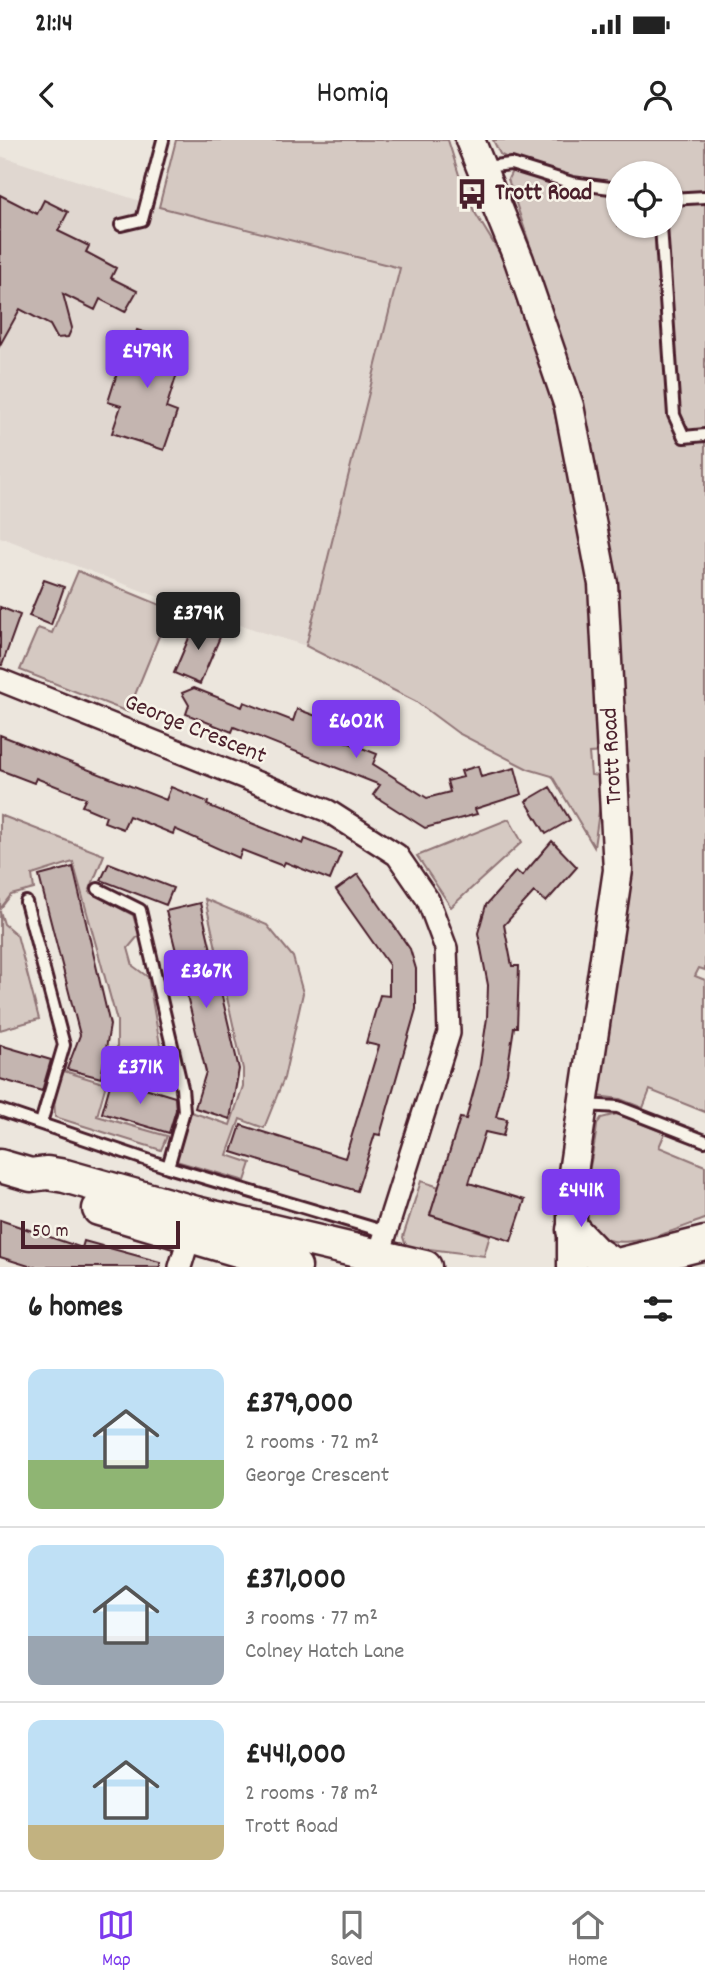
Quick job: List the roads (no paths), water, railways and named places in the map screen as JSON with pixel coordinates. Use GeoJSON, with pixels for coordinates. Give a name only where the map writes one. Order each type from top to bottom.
{"type":"FeatureCollection","features":[{"type":"Feature","properties":{"kind":"main road"},"geometry":{"type":"LineString","coordinates":[[0,1166],[31,1175],[53,1195],[193,1224],[380,1252],[425,1267]]}},
{"type":"Feature","properties":{"kind":"main road"},"geometry":{"type":"LineString","coordinates":[[193,1224],[295,1267]]}},
{"type":"Feature","properties":{"kind":"main road"},"geometry":{"type":"LineString","coordinates":[[573,1230],[595,1253],[613,1266],[705,1243]]}},
{"type":"Feature","properties":{"kind":"street","name":"Trott Road"},"geometry":{"type":"LineString","coordinates":[[470,140],[519,260],[569,407],[603,584],[618,870],[572,1180],[572,1267]]}},
{"type":"Feature","properties":{"kind":"street","name":"George Crescent"},"geometry":{"type":"LineString","coordinates":[[0,680],[328,811],[397,855],[428,900],[446,948],[449,1033],[380,1252]]}},
{"type":"Feature","properties":{"kind":"street","name":"Trott Road"},"geometry":{"type":"LineString","coordinates":[[552,1267],[559,1203],[572,1180]]}},
{"type":"Feature","properties":{"kind":"street"},"geometry":{"type":"LineString","coordinates":[[180,1267],[193,1224]]}},
{"type":"Feature","properties":{"kind":"lane"},"geometry":{"type":"LineString","coordinates":[[121,225],[142,220],[163,140]]}},
{"type":"Feature","properties":{"kind":"lane"},"geometry":{"type":"LineString","coordinates":[[483,167],[511,164],[572,183],[606,187]]}},
{"type":"Feature","properties":{"kind":"lane"},"geometry":{"type":"LineString","coordinates":[[683,198],[705,197]]}},
{"type":"Feature","properties":{"kind":"lane"},"geometry":{"type":"LineString","coordinates":[[662,238],[674,415],[684,437],[705,435]]}},
{"type":"Feature","properties":{"kind":"lane"},"geometry":{"type":"LineString","coordinates":[[98,890],[140,910],[183,1088],[184,1111],[168,1167]]}},
{"type":"Feature","properties":{"kind":"lane"},"geometry":{"type":"LineString","coordinates":[[26,902],[64,1045],[41,1123]]}},
{"type":"Feature","properties":{"kind":"lane"},"geometry":{"type":"LineString","coordinates":[[585,1105],[618,1107],[705,1141]]}},
{"type":"Feature","properties":{"kind":"lane"},"geometry":{"type":"LineString","coordinates":[[0,1110],[168,1167],[380,1252]]}},
{"type":"Feature","properties":{"kind":"place","name":"Trott Road"},"geometry":{"type":"Point","coordinates":[472,194]}}]}
